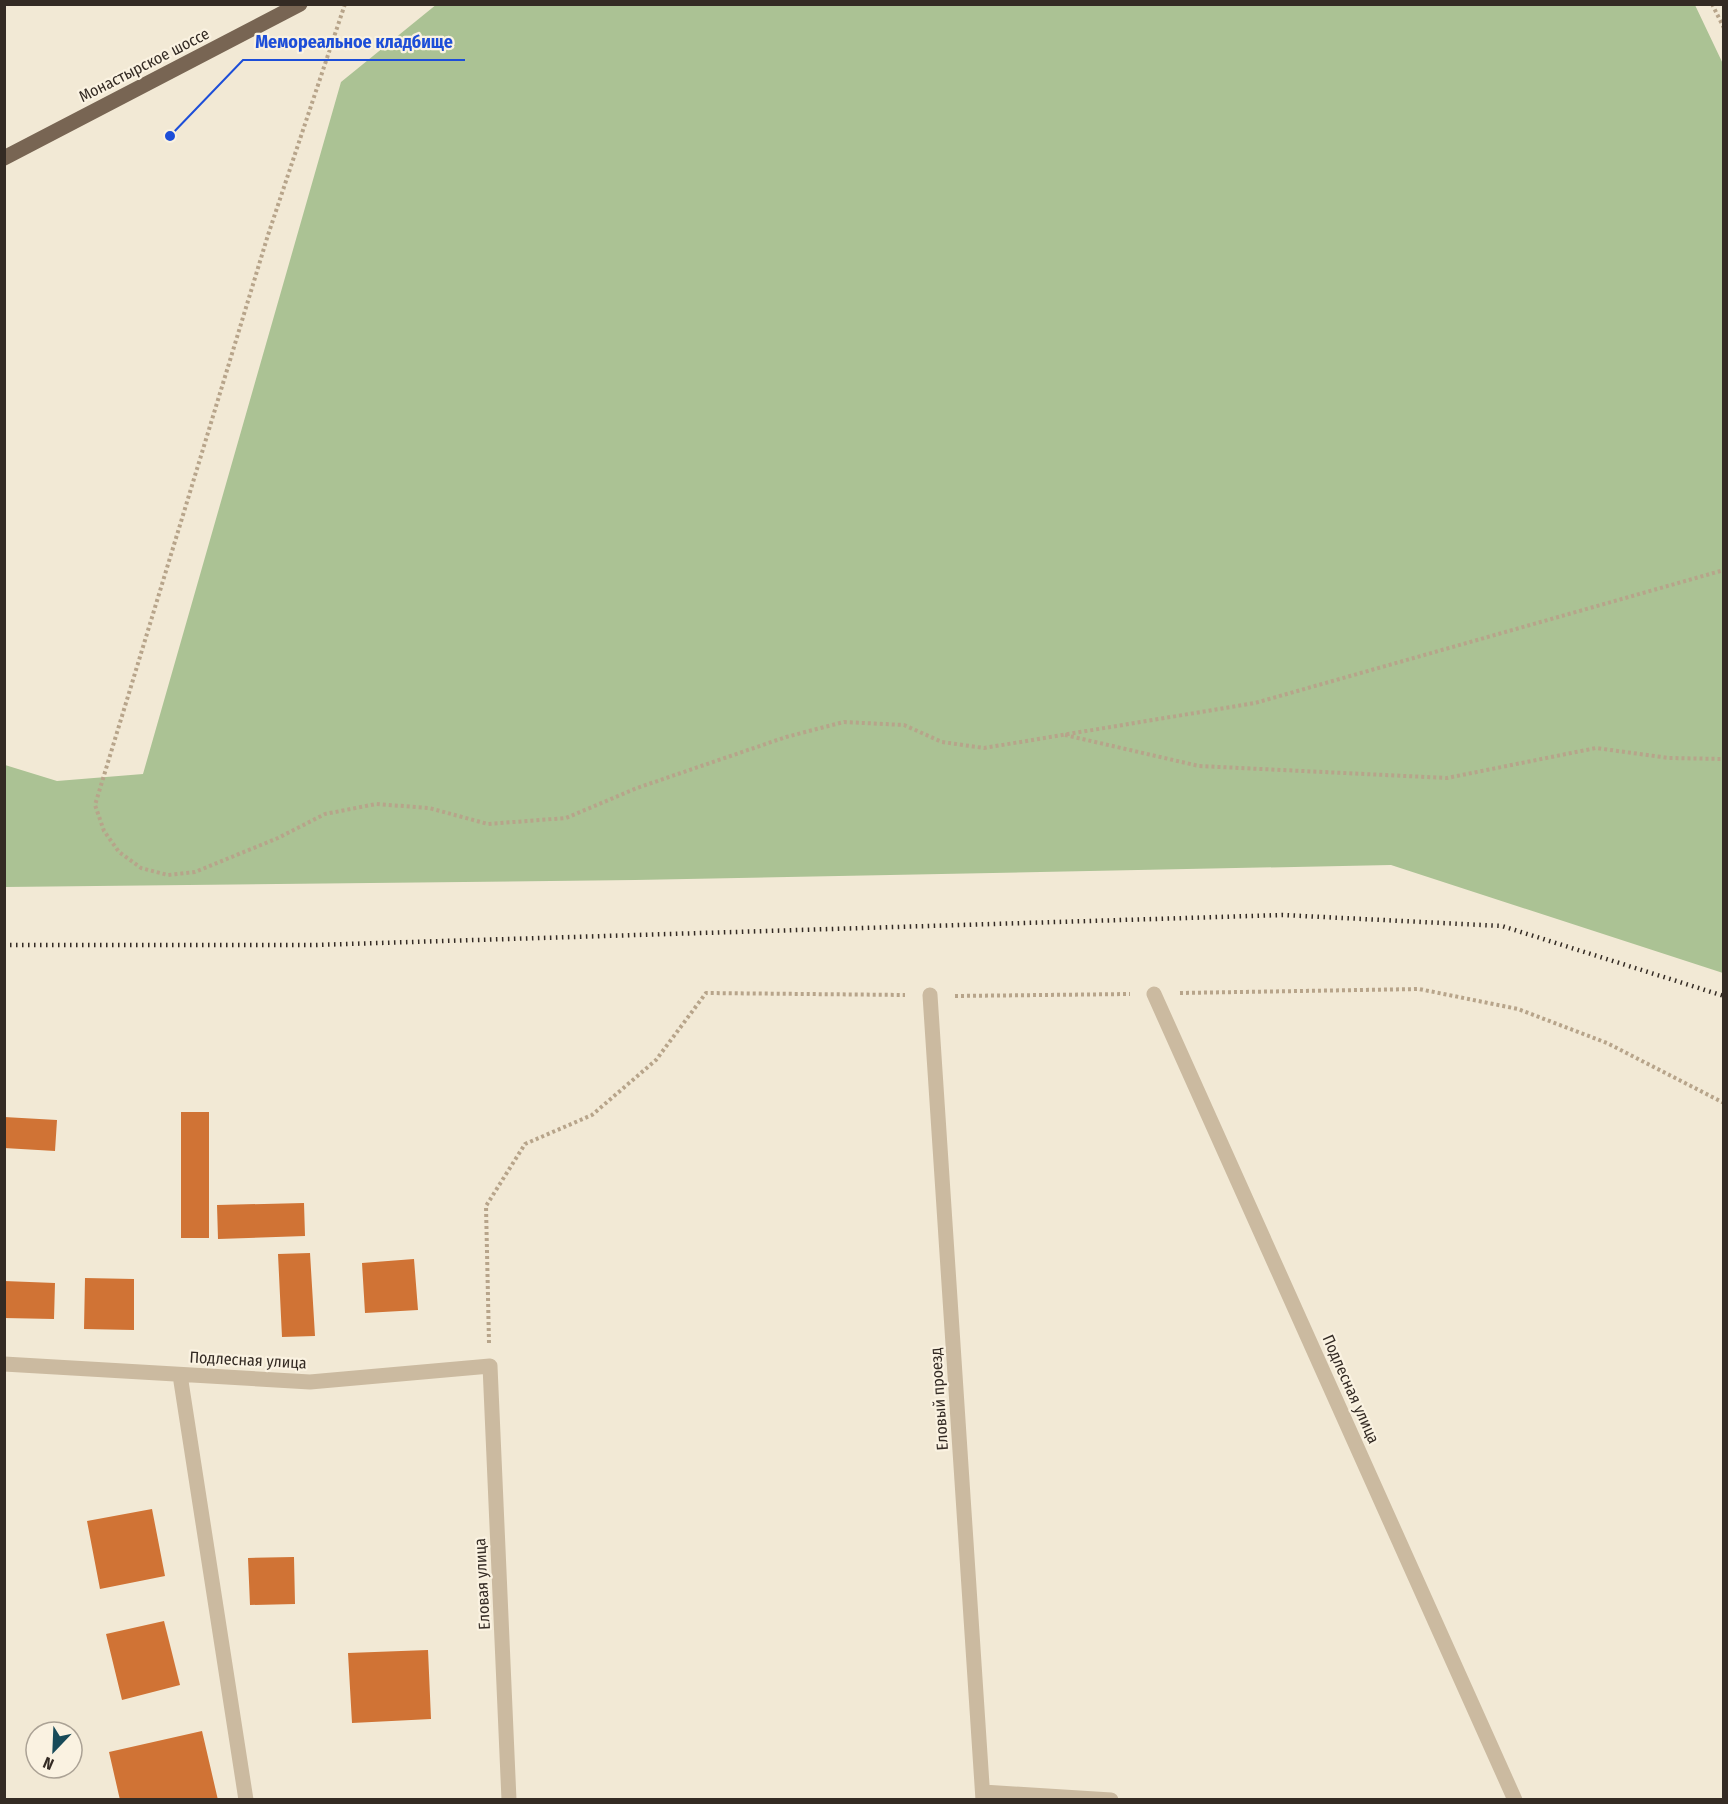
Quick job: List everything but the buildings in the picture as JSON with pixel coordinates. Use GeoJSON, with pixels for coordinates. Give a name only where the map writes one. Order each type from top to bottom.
{"type":"FeatureCollection","features":[{"type":"Feature","properties":{"kind":"main road","name":"Монастырское шоссе"},"geometry":{"type":"LineString","coordinates":[[4,158],[291,7]]}},
{"type":"Feature","properties":{"kind":"street","name":"Подлесная улица"},"geometry":{"type":"LineString","coordinates":[[1154,994],[1515,1800]]}},
{"type":"Feature","properties":{"kind":"street","name":"Еловый проезд"},"geometry":{"type":"LineString","coordinates":[[930,996],[983,1796]]}},
{"type":"Feature","properties":{"kind":"street","name":"Подлесная улица"},"geometry":{"type":"LineString","coordinates":[[4,1365],[310,1382],[490,1366]]}},
{"type":"Feature","properties":{"kind":"street","name":"Еловая улица"},"geometry":{"type":"LineString","coordinates":[[490,1366],[509,1800]]}},
{"type":"Feature","properties":{"kind":"street"},"geometry":{"type":"LineString","coordinates":[[180,1374],[246,1800]]}},
{"type":"Feature","properties":{"kind":"street"},"geometry":{"type":"LineString","coordinates":[[983,1796],[1111,1800]]}},
{"type":"Feature","properties":{"kind":"path"},"geometry":{"type":"LineString","coordinates":[[345,4],[268,235],[95,805],[104,831],[119,852],[141,868],[168,874],[195,872],[278,838],[325,814],[376,804],[429,808],[488,824],[566,818],[637,788],[786,737],[844,722],[904,725],[942,742],[984,748],[1255,703],[1724,570]]}},
{"type":"Feature","properties":{"kind":"path"},"geometry":{"type":"LineString","coordinates":[[1712,4],[1724,27]]}},
{"type":"Feature","properties":{"kind":"path"},"geometry":{"type":"LineString","coordinates":[[1061,734],[1199,766],[1447,778],[1596,748],[1669,758],[1724,759]]}},
{"type":"Feature","properties":{"kind":"path"},"geometry":{"type":"LineString","coordinates":[[490,1366],[486,1206],[525,1144],[592,1115],[656,1060],[706,993],[930,996],[1419,989],[1518,1009],[1607,1043],[1724,1103]]}},
{"type":"Feature","properties":{"kind":"green space"},"geometry":{"type":"Polygon","coordinates":[[[437,4],[1695,5],[1724,66],[1723,973],[1391,865],[635,880],[5,887],[5,765],[57,781],[143,774],[341,82],[437,4]]]}},
{"type":"Feature","properties":{"kind":"railway"},"geometry":{"type":"LineString","coordinates":[[4,945],[314,945],[1283,915],[1502,926],[1724,996]]}},
{"type":"Feature","properties":{"kind":"place","name":"Мемореальное кладбище"},"geometry":{"type":"Point","coordinates":[170,136]}}]}
